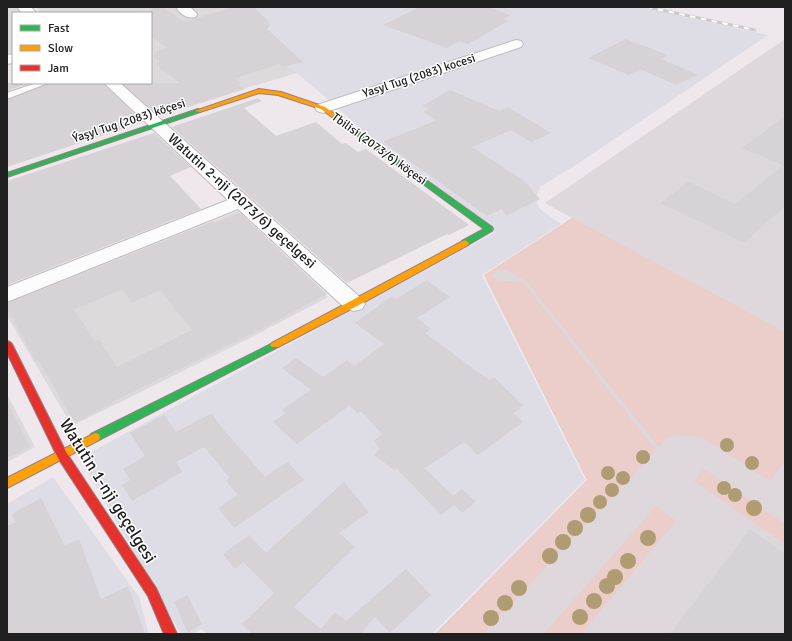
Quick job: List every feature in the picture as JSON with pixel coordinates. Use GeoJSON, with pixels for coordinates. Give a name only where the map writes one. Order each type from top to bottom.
{"type":"FeatureCollection","features":[{"type":"Feature","properties":{"kind":"street","name":"Yasyl Tug (2083) kocesi"},"geometry":{"type":"LineString","coordinates":[[323,108],[516,44]]}},
{"type":"Feature","properties":{"kind":"street","name":"Watutin 2-nji (2073/6) geçelgesi"},"geometry":{"type":"LineString","coordinates":[[112,84],[354,304]]}},
{"type":"Feature","properties":{"kind":"street","name":"Tbilisi (2073/6) köçesi"},"geometry":{"type":"LineString","coordinates":[[259,91],[279,93],[323,108],[489,229],[354,304]]}},
{"type":"Feature","properties":{"kind":"street","name":"Ýaşyl Tug (2083) köçesi"},"geometry":{"type":"LineString","coordinates":[[7,175],[156,124],[259,91]]}},
{"type":"Feature","properties":{"kind":"street"},"geometry":{"type":"LineString","coordinates":[[7,294],[241,201]]}},
{"type":"Feature","properties":{"kind":"street"},"geometry":{"type":"LineString","coordinates":[[7,482],[354,304]]}},
{"type":"Feature","properties":{"kind":"street","name":"Watutin 1-nji geçelgesi"},"geometry":{"type":"LineString","coordinates":[[7,344],[62,454],[152,592],[171,634]]}},
{"type":"Feature","properties":{"kind":"lane"},"geometry":{"type":"LineString","coordinates":[[7,96],[41,84]]}},
{"type":"Feature","properties":{"kind":"shaded area"},"geometry":{"type":"Polygon","coordinates":[[[7,7],[15,7],[21,12],[12,12],[12,56],[7,58],[7,7]]]}},
{"type":"Feature","properties":{"kind":"shaded area"},"geometry":{"type":"Polygon","coordinates":[[[36,7],[256,7],[238,12],[265,37],[297,73],[229,93],[153,112],[121,84],[152,84],[152,12],[41,12],[36,7]]]}},
{"type":"Feature","properties":{"kind":"shaded area"},"geometry":{"type":"Polygon","coordinates":[[[256,7],[640,7],[768,35],[579,163],[540,187],[537,196],[537,203],[540,209],[561,224],[482,275],[585,480],[432,634],[208,634],[201,629],[193,634],[181,634],[80,458],[496,232],[369,137],[297,73],[265,37],[237,13],[256,7]]]}},
{"type":"Feature","properties":{"kind":"shaded area"},"geometry":{"type":"Polygon","coordinates":[[[785,39],[785,634],[435,634],[587,480],[484,275],[572,218],[545,203],[785,39]]]}},
{"type":"Feature","properties":{"kind":"shaded area"},"geometry":{"type":"Polygon","coordinates":[[[238,211],[328,297],[252,337],[72,426],[7,316],[7,309],[238,211]]]}},
{"type":"Feature","properties":{"kind":"shaded area"},"geometry":{"type":"Polygon","coordinates":[[[572,218],[785,332],[785,462],[770,481],[702,437],[675,435],[666,439],[659,447],[526,281],[506,270],[496,271],[493,275],[498,280],[522,281],[656,450],[483,634],[435,634],[587,480],[484,275],[572,218]]]}},
{"type":"Feature","properties":{"kind":"shaded area"},"geometry":{"type":"Polygon","coordinates":[[[7,394],[35,447],[7,462],[7,394]]]}},
{"type":"Feature","properties":{"kind":"shaded area"},"geometry":{"type":"Polygon","coordinates":[[[704,469],[785,524],[785,544],[694,481],[704,469]]]}},
{"type":"Feature","properties":{"kind":"shaded area"},"geometry":{"type":"Polygon","coordinates":[[[53,477],[139,597],[149,634],[7,634],[7,504],[53,477]]]}},
{"type":"Feature","properties":{"kind":"shaded area"},"geometry":{"type":"Polygon","coordinates":[[[656,506],[676,521],[581,634],[544,634],[656,506]]]}},
{"type":"Feature","properties":{"kind":"building"},"geometry":{"type":"Polygon","coordinates":[[[151,7],[162,7],[184,22],[234,7],[254,7],[269,22],[267,22],[270,25],[267,29],[303,62],[282,67],[280,64],[235,78],[241,83],[238,84],[245,89],[160,116],[123,84],[180,83],[155,64],[160,62],[152,55],[157,54],[155,52],[167,48],[152,37],[151,7]]]}},
{"type":"Feature","properties":{"kind":"building"},"geometry":{"type":"Polygon","coordinates":[[[419,7],[487,7],[511,15],[503,19],[508,21],[468,44],[460,41],[447,48],[383,25],[419,7]]]}},
{"type":"Feature","properties":{"kind":"building"},"geometry":{"type":"Polygon","coordinates":[[[626,39],[668,55],[662,59],[698,75],[676,85],[640,69],[629,75],[588,58],[626,39]]]}},
{"type":"Feature","properties":{"kind":"building"},"geometry":{"type":"Polygon","coordinates":[[[7,83],[28,84],[7,91],[7,83]]]}},
{"type":"Feature","properties":{"kind":"building"},"geometry":{"type":"Polygon","coordinates":[[[47,84],[104,84],[143,122],[7,167],[7,100],[47,84]]]}},
{"type":"Feature","properties":{"kind":"building"},"geometry":{"type":"Polygon","coordinates":[[[450,90],[499,111],[508,107],[551,133],[531,142],[511,130],[472,147],[523,180],[540,199],[506,216],[502,209],[487,216],[383,142],[437,120],[424,112],[429,109],[422,106],[450,90]]]}},
{"type":"Feature","properties":{"kind":"building"},"geometry":{"type":"Polygon","coordinates":[[[258,98],[262,101],[244,108],[276,136],[316,122],[342,144],[346,143],[358,152],[366,149],[469,225],[449,235],[447,234],[347,283],[172,127],[258,98]]]}},
{"type":"Feature","properties":{"kind":"building"},"geometry":{"type":"Polygon","coordinates":[[[785,116],[785,206],[744,243],[661,203],[688,182],[736,204],[783,165],[742,148],[785,116]]]}},
{"type":"Feature","properties":{"kind":"building"},"geometry":{"type":"Polygon","coordinates":[[[154,133],[191,167],[170,176],[201,209],[7,285],[7,181],[154,133]]]}},
{"type":"Feature","properties":{"kind":"building"},"geometry":{"type":"Polygon","coordinates":[[[240,213],[327,294],[267,326],[113,402],[75,423],[38,360],[36,361],[7,309],[7,303],[213,221],[215,223],[240,213]],[[122,289],[74,310],[95,341],[99,340],[117,367],[192,330],[160,290],[132,303],[122,289]]]}},
{"type":"Feature","properties":{"kind":"building"},"geometry":{"type":"Polygon","coordinates":[[[427,280],[450,297],[417,318],[431,329],[425,333],[489,380],[494,377],[524,406],[513,413],[523,422],[478,455],[464,442],[425,468],[453,496],[462,489],[476,502],[462,513],[454,505],[441,515],[396,468],[394,470],[374,455],[380,449],[374,441],[382,434],[361,411],[358,414],[350,405],[297,444],[273,422],[286,413],[282,409],[311,390],[282,368],[296,358],[323,377],[347,360],[354,366],[384,344],[355,323],[392,296],[396,299],[427,280]]]}},
{"type":"Feature","properties":{"kind":"building"},"geometry":{"type":"Polygon","coordinates":[[[7,401],[30,447],[7,458],[7,401]]]}},
{"type":"Feature","properties":{"kind":"building"},"geometry":{"type":"Polygon","coordinates":[[[212,413],[218,423],[265,477],[288,462],[304,480],[234,528],[218,508],[238,495],[226,481],[230,478],[204,447],[176,462],[182,472],[132,501],[122,485],[130,480],[123,469],[145,456],[130,433],[164,415],[176,432],[212,413]]]}},
{"type":"Feature","properties":{"kind":"building"},"geometry":{"type":"Polygon","coordinates":[[[344,482],[369,512],[339,533],[355,547],[294,607],[321,629],[335,612],[346,621],[406,569],[431,595],[390,633],[375,617],[361,634],[252,634],[242,624],[274,593],[243,562],[235,569],[223,554],[249,535],[266,553],[344,482]]]}},
{"type":"Feature","properties":{"kind":"building"},"geometry":{"type":"Polygon","coordinates":[[[41,498],[65,546],[79,539],[101,599],[128,586],[145,634],[7,634],[7,526],[15,522],[12,514],[41,498]]]}},
{"type":"Feature","properties":{"kind":"building"},"geometry":{"type":"Polygon","coordinates":[[[750,529],[785,554],[785,634],[670,634],[750,529]]]}},
{"type":"Feature","properties":{"kind":"building"},"geometry":{"type":"Polygon","coordinates":[[[187,595],[202,624],[188,633],[174,602],[187,595]]]}},
{"type":"Feature","properties":{"kind":"railway"},"geometry":{"type":"LineString","coordinates":[[647,7],[755,30]]}},
{"type":"Feature","properties":{"kind":"traffic: fast"},"geometry":{"type":"LineString","coordinates":[[7,175],[198,111]]}},
{"type":"Feature","properties":{"kind":"traffic: fast"},"geometry":{"type":"LineString","coordinates":[[356,132],[489,229],[465,243]]}},
{"type":"Feature","properties":{"kind":"traffic: fast"},"geometry":{"type":"LineString","coordinates":[[95,437],[275,345]]}},
{"type":"Feature","properties":{"kind":"traffic: slow"},"geometry":{"type":"LineString","coordinates":[[198,111],[259,91],[279,93],[323,108],[356,132]]}},
{"type":"Feature","properties":{"kind":"traffic: slow"},"geometry":{"type":"LineString","coordinates":[[275,345],[354,304],[465,243]]}},
{"type":"Feature","properties":{"kind":"traffic: slow"},"geometry":{"type":"LineString","coordinates":[[7,483],[95,437]]}},
{"type":"Feature","properties":{"kind":"traffic: jam"},"geometry":{"type":"LineString","coordinates":[[7,344],[62,455],[152,592],[171,634]]}}]}
